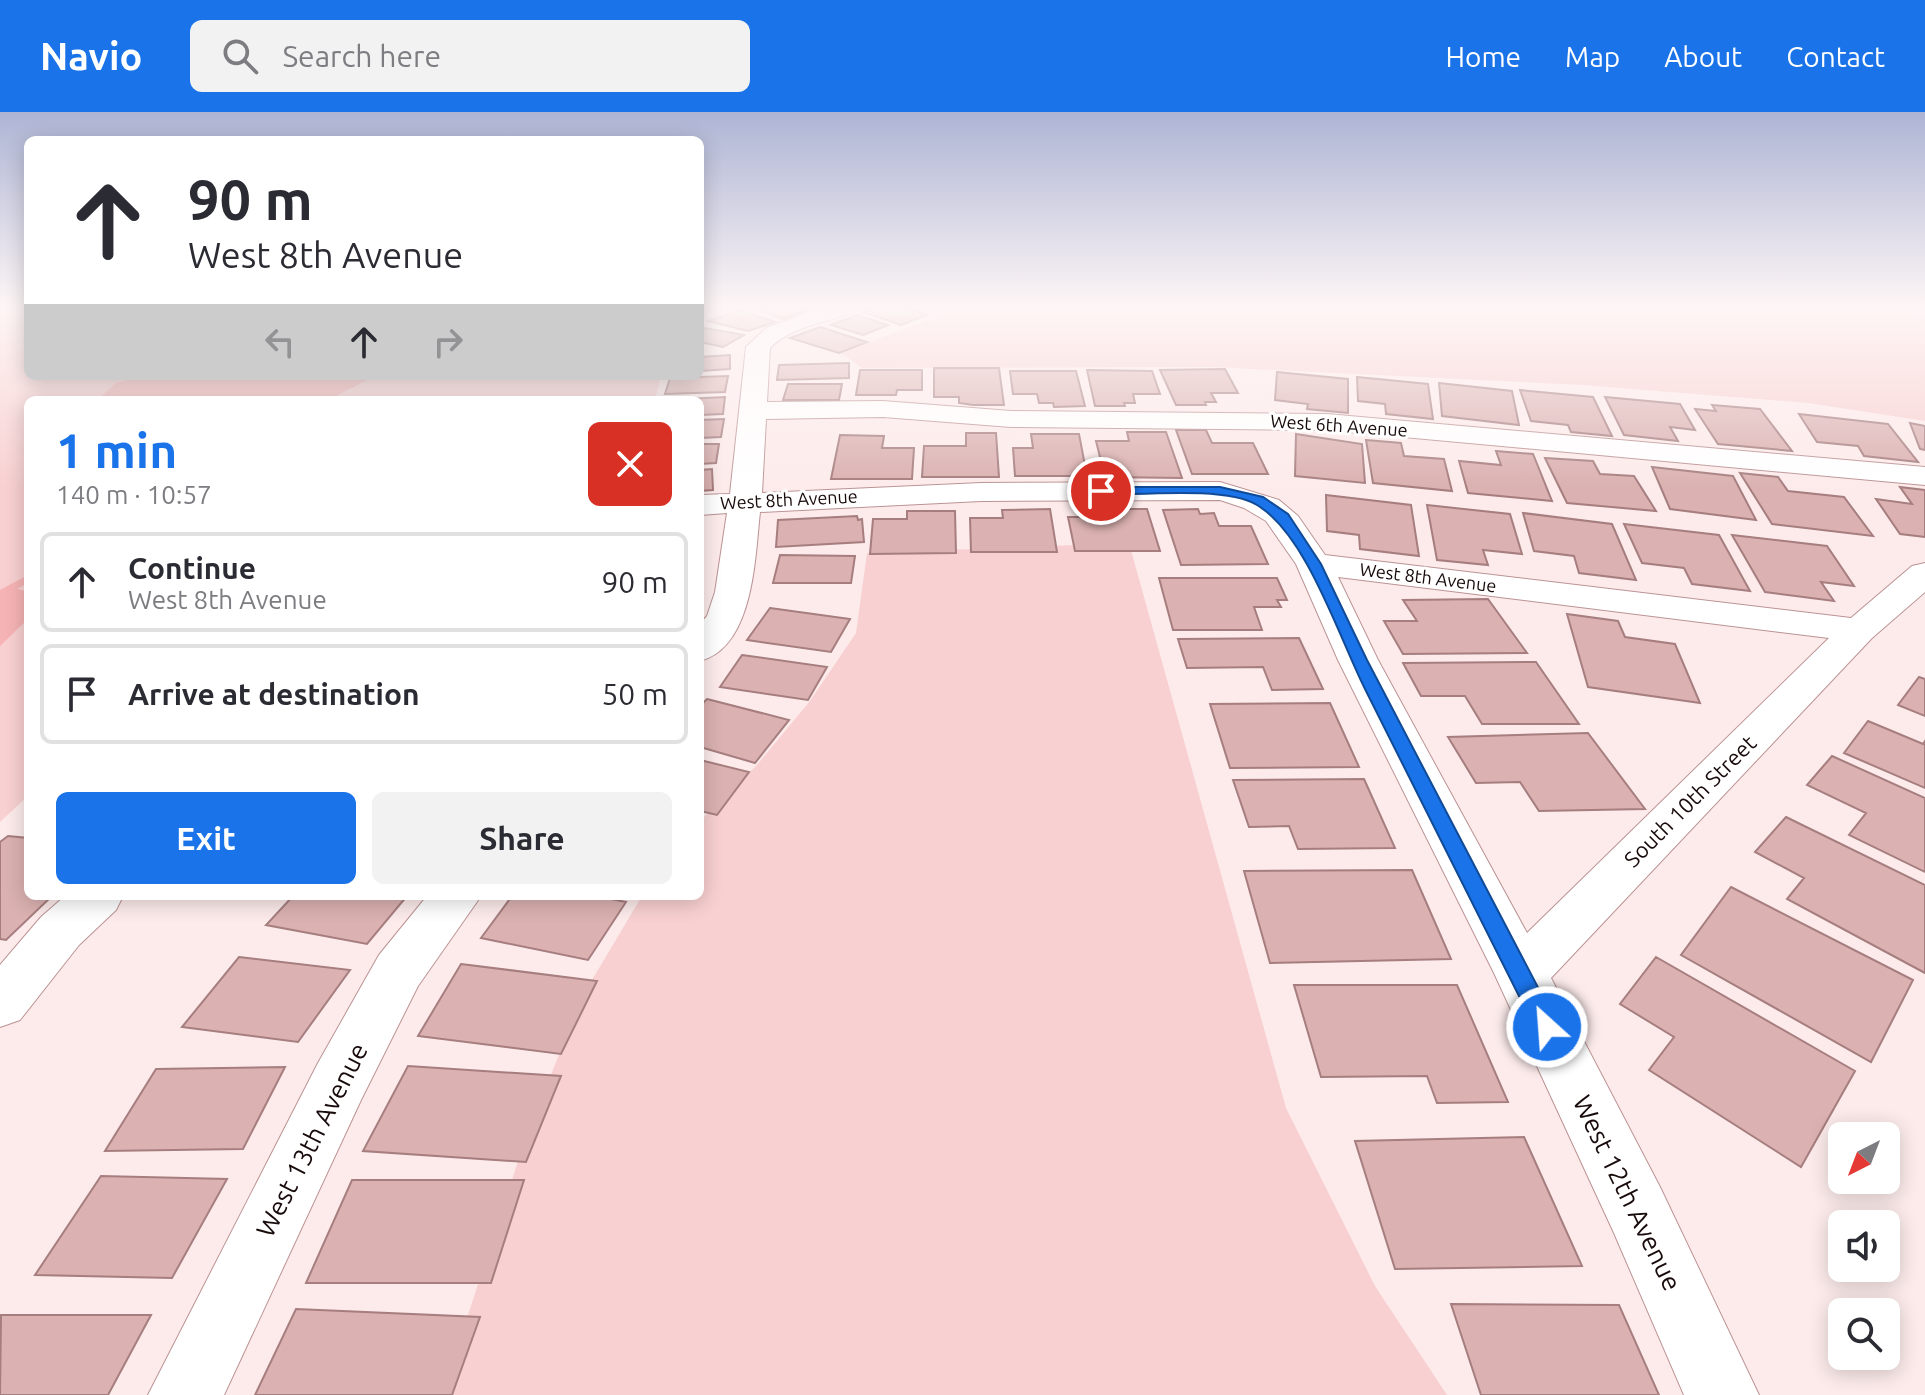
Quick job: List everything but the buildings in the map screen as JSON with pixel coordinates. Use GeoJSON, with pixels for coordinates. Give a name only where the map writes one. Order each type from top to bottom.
{"type":"FeatureCollection","features":[{"type":"Feature","properties":{"kind":"street"},"geometry":{"type":"LineString","coordinates":[[704,644],[725,618],[733,592],[745,502],[756,368]]}},
{"type":"Feature","properties":{"kind":"street","name":"West 6th Avenue"},"geometry":{"type":"LineString","coordinates":[[752,411],[883,409],[1011,419],[1327,422],[1925,476]]}},
{"type":"Feature","properties":{"kind":"street","name":"West 8th Avenue"},"geometry":{"type":"LineString","coordinates":[[704,505],[981,492],[1220,491],[1258,500],[1283,516],[1314,564],[1859,630]]}},
{"type":"Feature","properties":{"kind":"street","name":"West 12th Avenue"},"geometry":{"type":"LineString","coordinates":[[1314,564],[1358,660],[1521,973],[1637,1210],[1722,1395]]}},
{"type":"Feature","properties":{"kind":"street"},"geometry":{"type":"LineString","coordinates":[[1859,630],[1925,574]]}},
{"type":"Feature","properties":{"kind":"street","name":"South 10th Street"},"geometry":{"type":"LineString","coordinates":[[1521,973],[1859,630]]}},
{"type":"Feature","properties":{"kind":"street"},"geometry":{"type":"LineString","coordinates":[[0,1004],[60,931],[94,900]]}},
{"type":"Feature","properties":{"kind":"street","name":"West 13th Avenue"},"geometry":{"type":"LineString","coordinates":[[185,1395],[339,1082],[398,971],[453,900]]}},
{"type":"Feature","properties":{"kind":"shaded area"},"geometry":{"type":"Polygon","coordinates":[[[0,368],[24,368],[24,380],[660,380],[656,396],[24,396],[24,800],[0,822],[0,368]]]}},
{"type":"Feature","properties":{"kind":"shaded area"},"geometry":{"type":"Polygon","coordinates":[[[1231,368],[1925,368],[1925,421],[1808,403],[1581,385],[1231,368]]]}},
{"type":"Feature","properties":{"kind":"shaded area"},"geometry":{"type":"Polygon","coordinates":[[[128,380],[367,380],[336,396],[101,396],[116,383],[128,380]]]}},
{"type":"Feature","properties":{"kind":"shaded area"},"geometry":{"type":"Polygon","coordinates":[[[1129,543],[1286,1108],[1375,1286],[1447,1395],[442,1395],[520,1155],[580,1000],[640,900],[704,900],[704,817],[756,766],[810,701],[856,633],[867,553],[1129,543]]]}},
{"type":"Feature","properties":{"kind":"shaded area"},"geometry":{"type":"Polygon","coordinates":[[[15,588],[24,591],[24,623],[0,646],[0,590],[15,588]]]}},
{"type":"Feature","properties":{"kind":"waterway"},"geometry":{"type":"LineString","coordinates":[[0,595],[24,580]]}},
{"type":"Feature","properties":{"kind":"route"},"geometry":{"type":"LineString","coordinates":[[1101,491],[1220,491],[1258,500],[1283,516],[1314,564],[1358,660],[1547,1027]]}}]}
